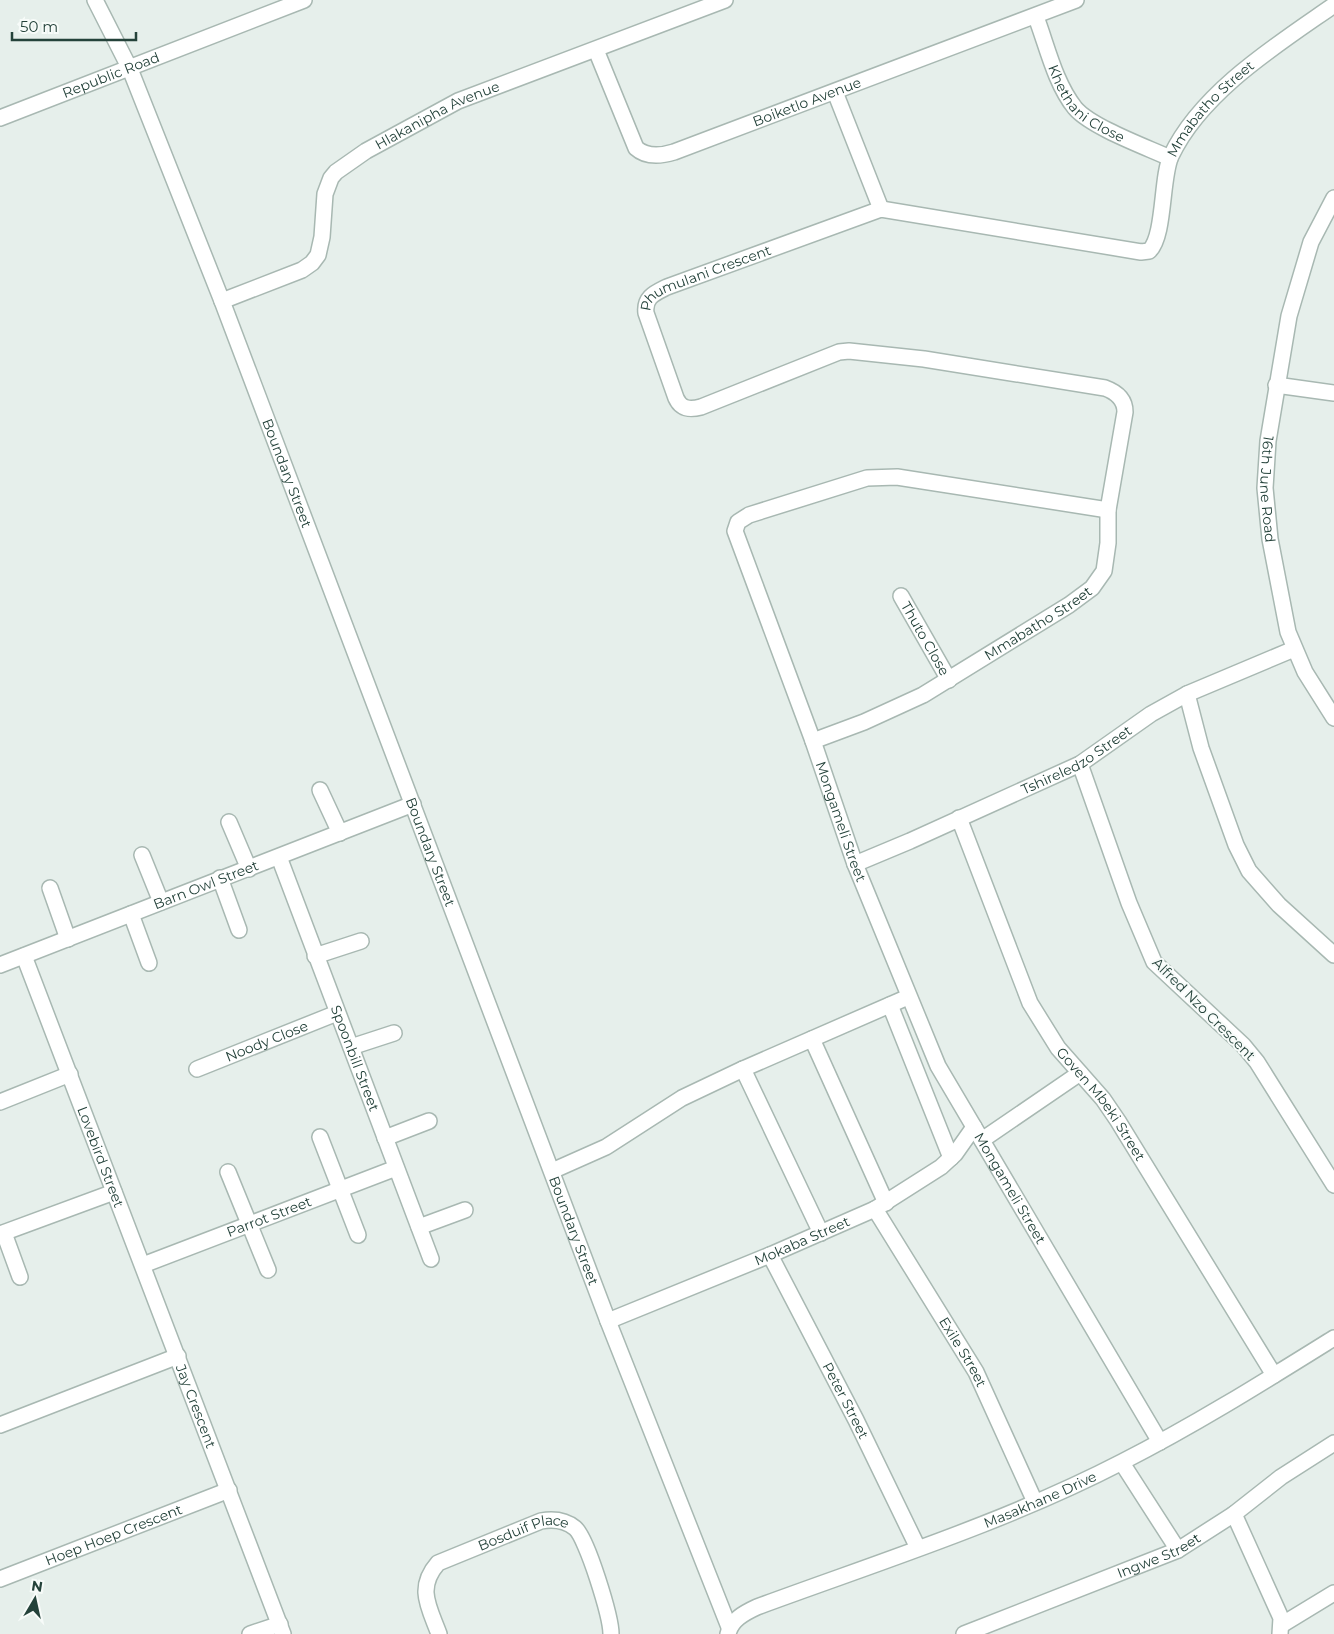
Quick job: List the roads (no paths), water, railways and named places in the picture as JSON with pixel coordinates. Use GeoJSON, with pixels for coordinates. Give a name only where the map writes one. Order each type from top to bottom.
{"type":"FeatureCollection","features":[{"type":"Feature","properties":{"kind":"street","name":"Boundary Street"},"geometry":{"type":"LineString","coordinates":[[95,0],[130,69],[222,301],[608,1321],[728,1630]]}},
{"type":"Feature","properties":{"kind":"street","name":"Republic Road"},"geometry":{"type":"LineString","coordinates":[[0,118],[304,0]]}},
{"type":"Feature","properties":{"kind":"street","name":"Hlakanipha Avenue"},"geometry":{"type":"LineString","coordinates":[[222,301],[302,270],[312,263],[320,246],[327,186],[336,172],[366,151],[458,102],[726,0]]}},
{"type":"Feature","properties":{"kind":"street","name":"Boiketlo Avenue"},"geometry":{"type":"LineString","coordinates":[[596,50],[633,142],[640,152],[649,155],[674,152],[958,44],[1036,17],[1076,0]]}},
{"type":"Feature","properties":{"kind":"street","name":"Mmabatho Street"},"geometry":{"type":"LineString","coordinates":[[1145,252],[1151,250],[1154,242],[1170,158],[1204,109],[1257,59],[1334,5]]}},
{"type":"Feature","properties":{"kind":"street","name":"Khethani Close"},"geometry":{"type":"LineString","coordinates":[[1036,17],[1061,84],[1076,108],[1096,122],[1170,158]]}},
{"type":"Feature","properties":{"kind":"street"},"geometry":{"type":"LineString","coordinates":[[835,92],[880,209]]}},
{"type":"Feature","properties":{"kind":"street","name":"16th June Road"},"geometry":{"type":"LineString","coordinates":[[1334,198],[1322,217],[1305,260],[1289,316],[1276,385],[1267,454],[1266,510],[1283,615],[1304,672],[1334,718]]}},
{"type":"Feature","properties":{"kind":"street","name":"Phumulani Crescent"},"geometry":{"type":"LineString","coordinates":[[1124,403],[1115,392],[1105,388],[857,351],[839,352],[701,407],[689,409],[680,405],[646,313],[646,302],[650,296],[667,287],[880,209],[1145,252]]}},
{"type":"Feature","properties":{"kind":"street"},"geometry":{"type":"LineString","coordinates":[[1276,385],[1334,393]]}},
{"type":"Feature","properties":{"kind":"street","name":"Mmabatho Street"},"geometry":{"type":"LineString","coordinates":[[813,741],[898,707],[949,680],[1092,588],[1104,571],[1108,543],[1108,510],[1125,412],[1124,403]]}},
{"type":"Feature","properties":{"kind":"street","name":"Mongameli Street"},"geometry":{"type":"LineString","coordinates":[[1108,510],[897,477],[881,477],[867,478],[743,518],[735,527],[736,537],[813,741],[855,864],[908,997],[938,1066],[1058,1273],[1160,1442]]}},
{"type":"Feature","properties":{"kind":"street","name":"Thuto Close"},"geometry":{"type":"LineString","coordinates":[[901,596],[949,680]]}},
{"type":"Feature","properties":{"kind":"street","name":"Tshireledzo Street"},"geometry":{"type":"LineString","coordinates":[[855,864],[1080,764],[1151,714],[1187,694],[1294,648]]}},
{"type":"Feature","properties":{"kind":"street"},"geometry":{"type":"LineString","coordinates":[[1187,694],[1201,748],[1242,860],[1256,882],[1334,955]]}},
{"type":"Feature","properties":{"kind":"street","name":"Alfred Nzo Crescent"},"geometry":{"type":"LineString","coordinates":[[1080,764],[1129,903],[1154,962],[1243,1046],[1257,1062],[1334,1185]]}},
{"type":"Feature","properties":{"kind":"street"},"geometry":{"type":"LineString","coordinates":[[320,790],[340,833]]}},
{"type":"Feature","properties":{"kind":"street","name":"Barn Owl Street"},"geometry":{"type":"LineString","coordinates":[[0,965],[220,878],[279,858],[413,804]]}},
{"type":"Feature","properties":{"kind":"street","name":"Goven Mbeki Street"},"geometry":{"type":"LineString","coordinates":[[959,818],[1030,1003],[1058,1048],[1118,1121],[1274,1375]]}},
{"type":"Feature","properties":{"kind":"street"},"geometry":{"type":"LineString","coordinates":[[229,822],[248,869]]}},
{"type":"Feature","properties":{"kind":"street"},"geometry":{"type":"LineString","coordinates":[[142,855],[161,902]]}},
{"type":"Feature","properties":{"kind":"street","name":"Spoonbill Street"},"geometry":{"type":"LineString","coordinates":[[279,858],[431,1259]]}},
{"type":"Feature","properties":{"kind":"street"},"geometry":{"type":"LineString","coordinates":[[220,878],[239,930]]}},
{"type":"Feature","properties":{"kind":"street"},"geometry":{"type":"LineString","coordinates":[[50,888],[68,939]]}},
{"type":"Feature","properties":{"kind":"street"},"geometry":{"type":"LineString","coordinates":[[130,914],[149,963]]}},
{"type":"Feature","properties":{"kind":"street"},"geometry":{"type":"LineString","coordinates":[[315,956],[361,941]]}},
{"type":"Feature","properties":{"kind":"street","name":"Lovebird Street"},"geometry":{"type":"LineString","coordinates":[[24,956],[178,1356]]}},
{"type":"Feature","properties":{"kind":"street"},"geometry":{"type":"LineString","coordinates":[[552,1171],[606,1147],[682,1098],[743,1068],[908,997]]}},
{"type":"Feature","properties":{"kind":"street"},"geometry":{"type":"LineString","coordinates":[[890,1005],[951,1158]]}},
{"type":"Feature","properties":{"kind":"street","name":"Noody Close"},"geometry":{"type":"LineString","coordinates":[[197,1069],[337,1013]]}},
{"type":"Feature","properties":{"kind":"street"},"geometry":{"type":"LineString","coordinates":[[351,1047],[394,1033]]}},
{"type":"Feature","properties":{"kind":"street","name":"Exile Street"},"geometry":{"type":"LineString","coordinates":[[812,1039],[880,1206],[978,1378],[1035,1502]]}},
{"type":"Feature","properties":{"kind":"street"},"geometry":{"type":"LineString","coordinates":[[743,1068],[821,1233]]}},
{"type":"Feature","properties":{"kind":"street"},"geometry":{"type":"LineString","coordinates":[[982,1140],[1080,1073]]}},
{"type":"Feature","properties":{"kind":"street"},"geometry":{"type":"LineString","coordinates":[[0,1102],[70,1074]]}},
{"type":"Feature","properties":{"kind":"street"},"geometry":{"type":"LineString","coordinates":[[385,1138],[429,1121]]}},
{"type":"Feature","properties":{"kind":"street","name":"Mokaba Street"},"geometry":{"type":"LineString","coordinates":[[608,1321],[770,1255],[880,1206],[951,1158],[974,1127]]}},
{"type":"Feature","properties":{"kind":"street"},"geometry":{"type":"LineString","coordinates":[[320,1137],[358,1235]]}},
{"type":"Feature","properties":{"kind":"street","name":"Parrot Street"},"geometry":{"type":"LineString","coordinates":[[143,1265],[396,1168]]}},
{"type":"Feature","properties":{"kind":"street"},"geometry":{"type":"LineString","coordinates":[[228,1172],[268,1270]]}},
{"type":"Feature","properties":{"kind":"street"},"geometry":{"type":"LineString","coordinates":[[20,1277],[2,1233],[114,1192]]}},
{"type":"Feature","properties":{"kind":"street"},"geometry":{"type":"LineString","coordinates":[[419,1227],[465,1210]]}},
{"type":"Feature","properties":{"kind":"street","name":"Peter Street"},"geometry":{"type":"LineString","coordinates":[[770,1255],[856,1420],[918,1548]]}},
{"type":"Feature","properties":{"kind":"street","name":"Masakhane Drive"},"geometry":{"type":"LineString","coordinates":[[728,1630],[739,1617],[757,1607],[918,1548],[1035,1502],[1122,1462],[1160,1442],[1334,1338]]}},
{"type":"Feature","properties":{"kind":"street","name":"Jay Crescent"},"geometry":{"type":"LineString","coordinates":[[0,1425],[178,1356],[282,1629]]}},
{"type":"Feature","properties":{"kind":"street","name":"Ingwe Street"},"geometry":{"type":"LineString","coordinates":[[964,1634],[1178,1550],[1234,1514],[1281,1477],[1334,1443]]}},
{"type":"Feature","properties":{"kind":"street"},"geometry":{"type":"LineString","coordinates":[[1122,1462],[1178,1550]]}},
{"type":"Feature","properties":{"kind":"street","name":"Hoep Hoep Crescent"},"geometry":{"type":"LineString","coordinates":[[0,1579],[229,1490]]}},
{"type":"Feature","properties":{"kind":"street"},"geometry":{"type":"LineString","coordinates":[[1234,1514],[1281,1629],[1334,1593]]}},
{"type":"Feature","properties":{"kind":"street","name":"Bosduif Place"},"geometry":{"type":"LineString","coordinates":[[439,1634],[426,1600],[425,1588],[430,1572],[438,1563],[541,1521],[555,1520],[574,1528],[582,1539],[609,1616],[611,1634]]}},
{"type":"Feature","properties":{"kind":"street"},"geometry":{"type":"LineString","coordinates":[[250,1634],[282,1629]]}}]}
